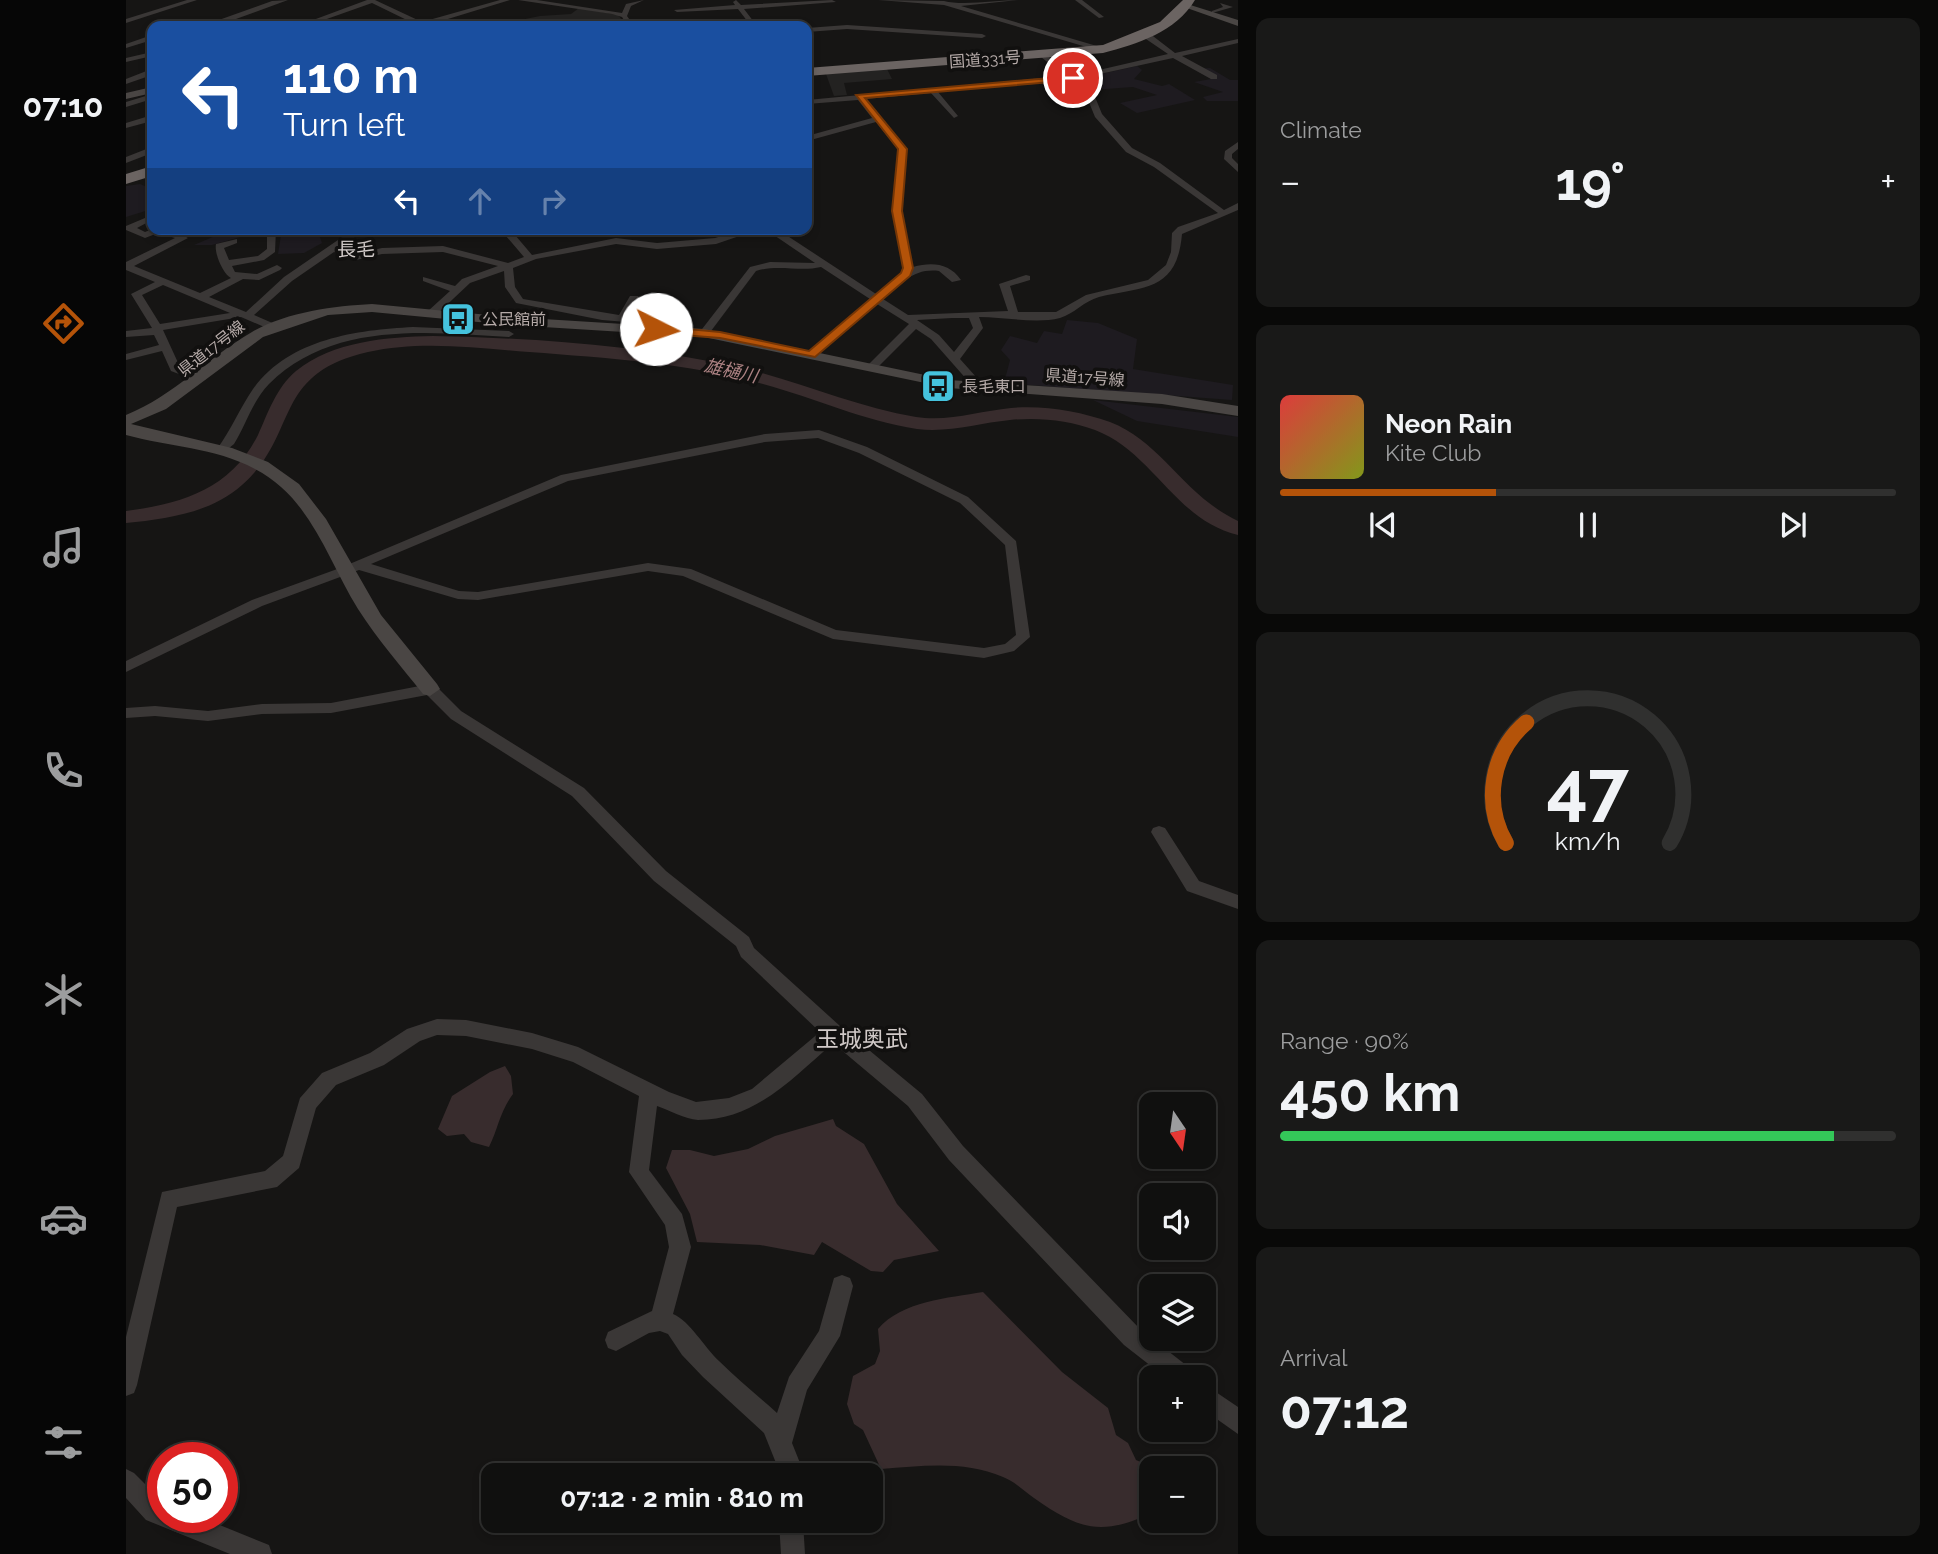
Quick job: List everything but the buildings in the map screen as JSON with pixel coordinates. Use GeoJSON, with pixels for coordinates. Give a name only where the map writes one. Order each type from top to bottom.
{"type":"FeatureCollection","features":[{"type":"Feature","properties":{"kind":"highway","name":"国道331号"},"geometry":{"type":"LineString","coordinates":[[812,72],[1103,49],[1146,35],[1186,2]]}},
{"type":"Feature","properties":{"kind":"highway"},"geometry":{"type":"LineString","coordinates":[[126,179],[147,171]]}},
{"type":"Feature","properties":{"kind":"main road"},"geometry":{"type":"LineString","coordinates":[[1186,2],[1238,23]]}},
{"type":"Feature","properties":{"kind":"main road"},"geometry":{"type":"LineString","coordinates":[[126,96],[147,91]]}},
{"type":"Feature","properties":{"kind":"main road","name":"県道17号線"},"geometry":{"type":"LineString","coordinates":[[126,421],[148,414],[200,379],[239,345],[273,327],[301,317],[348,309],[704,333],[980,388],[1162,399],[1238,411]]}},
{"type":"Feature","properties":{"kind":"main road"},"geometry":{"type":"LineString","coordinates":[[126,428],[132,432],[223,449],[257,463],[281,477],[304,499],[351,568],[367,610],[430,689]]}},
{"type":"Feature","properties":{"kind":"street"},"geometry":{"type":"LineString","coordinates":[[126,21],[194,0]]}},
{"type":"Feature","properties":{"kind":"street"},"geometry":{"type":"LineString","coordinates":[[228,21],[285,0]]}},
{"type":"Feature","properties":{"kind":"street"},"geometry":{"type":"LineString","coordinates":[[436,21],[507,0]]}},
{"type":"Feature","properties":{"kind":"street"},"geometry":{"type":"LineString","coordinates":[[521,0],[598,9],[624,16],[628,21]]}},
{"type":"Feature","properties":{"kind":"street"},"geometry":{"type":"LineString","coordinates":[[624,16],[628,5],[641,0]]}},
{"type":"Feature","properties":{"kind":"street"},"geometry":{"type":"LineString","coordinates":[[735,0],[750,21]]}},
{"type":"Feature","properties":{"kind":"street"},"geometry":{"type":"LineString","coordinates":[[881,0],[948,3],[1015,0]]}},
{"type":"Feature","properties":{"kind":"street"},"geometry":{"type":"LineString","coordinates":[[1078,0],[1101,17]]}},
{"type":"Feature","properties":{"kind":"street"},"geometry":{"type":"LineString","coordinates":[[317,21],[371,1],[409,21]]}},
{"type":"Feature","properties":{"kind":"street"},"geometry":{"type":"LineString","coordinates":[[677,10],[833,2]]}},
{"type":"Feature","properties":{"kind":"street"},"geometry":{"type":"LineString","coordinates":[[948,3],[1103,49]]}},
{"type":"Feature","properties":{"kind":"street"},"geometry":{"type":"LineString","coordinates":[[1214,12],[1230,8],[1222,4]]}},
{"type":"Feature","properties":{"kind":"street"},"geometry":{"type":"LineString","coordinates":[[232,20],[236,21]]}},
{"type":"Feature","properties":{"kind":"street"},"geometry":{"type":"LineString","coordinates":[[812,30],[847,27],[982,36]]}},
{"type":"Feature","properties":{"kind":"street"},"geometry":{"type":"LineString","coordinates":[[130,31],[147,37]]}},
{"type":"Feature","properties":{"kind":"street"},"geometry":{"type":"LineString","coordinates":[[1146,35],[1214,77]]}},
{"type":"Feature","properties":{"kind":"street"},"geometry":{"type":"LineString","coordinates":[[126,46],[147,40]]}},
{"type":"Feature","properties":{"kind":"street"},"geometry":{"type":"LineString","coordinates":[[812,101],[1073,78],[1238,41]]}},
{"type":"Feature","properties":{"kind":"street"},"geometry":{"type":"LineString","coordinates":[[127,60],[147,55]]}},
{"type":"Feature","properties":{"kind":"street"},"geometry":{"type":"LineString","coordinates":[[1044,55],[1090,94],[1098,115],[1121,138],[1123,145],[1157,165],[1223,213]]}},
{"type":"Feature","properties":{"kind":"street"},"geometry":{"type":"LineString","coordinates":[[126,73],[147,68]]}},
{"type":"Feature","properties":{"kind":"street"},"geometry":{"type":"LineString","coordinates":[[126,82],[147,73]]}},
{"type":"Feature","properties":{"kind":"street"},"geometry":{"type":"LineString","coordinates":[[933,91],[954,116]]}},
{"type":"Feature","properties":{"kind":"street"},"geometry":{"type":"LineString","coordinates":[[859,96],[902,149],[897,211],[906,272]]}},
{"type":"Feature","properties":{"kind":"street"},"geometry":{"type":"LineString","coordinates":[[126,105],[147,99]]}},
{"type":"Feature","properties":{"kind":"street"},"geometry":{"type":"LineString","coordinates":[[131,124],[127,115],[147,110]]}},
{"type":"Feature","properties":{"kind":"street"},"geometry":{"type":"LineString","coordinates":[[812,138],[877,119]]}},
{"type":"Feature","properties":{"kind":"street"},"geometry":{"type":"LineString","coordinates":[[1238,145],[1228,153],[1228,159],[1238,169]]}},
{"type":"Feature","properties":{"kind":"street"},"geometry":{"type":"LineString","coordinates":[[126,160],[147,152]]}},
{"type":"Feature","properties":{"kind":"street"},"geometry":{"type":"LineString","coordinates":[[126,160],[147,168]]}},
{"type":"Feature","properties":{"kind":"street"},"geometry":{"type":"LineString","coordinates":[[904,318],[973,314],[1058,315],[1072,304],[1093,296],[1141,289],[1165,273],[1181,229],[1238,206]]}},
{"type":"Feature","properties":{"kind":"street"},"geometry":{"type":"LineString","coordinates":[[145,221],[129,228],[129,231],[147,234]]}},
{"type":"Feature","properties":{"kind":"street"},"geometry":{"type":"LineString","coordinates":[[126,266],[183,238],[173,235]]}},
{"type":"Feature","properties":{"kind":"street"},"geometry":{"type":"LineString","coordinates":[[212,266],[267,256],[272,250],[272,235]]}},
{"type":"Feature","properties":{"kind":"street"},"geometry":{"type":"LineString","coordinates":[[126,334],[244,316],[288,279],[352,235]]}},
{"type":"Feature","properties":{"kind":"street"},"geometry":{"type":"LineString","coordinates":[[510,235],[530,258]]}},
{"type":"Feature","properties":{"kind":"street"},"geometry":{"type":"LineString","coordinates":[[432,313],[455,289],[467,281],[530,258],[616,241],[657,246],[716,241],[736,235]]}},
{"type":"Feature","properties":{"kind":"street"},"geometry":{"type":"LineString","coordinates":[[779,235],[935,337],[980,388]]}},
{"type":"Feature","properties":{"kind":"street"},"geometry":{"type":"LineString","coordinates":[[234,241],[219,246],[231,275],[239,278]]}},
{"type":"Feature","properties":{"kind":"street"},"geometry":{"type":"LineString","coordinates":[[334,248],[356,257],[382,251],[443,249],[508,266]]}},
{"type":"Feature","properties":{"kind":"street"},"geometry":{"type":"LineString","coordinates":[[704,333],[752,269],[774,265],[801,268],[822,264]]}},
{"type":"Feature","properties":{"kind":"street"},"geometry":{"type":"LineString","coordinates":[[126,266],[273,327]]}},
{"type":"Feature","properties":{"kind":"street"},"geometry":{"type":"LineString","coordinates":[[508,266],[510,287],[520,301],[537,307],[656,321],[656,329]]}},
{"type":"Feature","properties":{"kind":"street"},"geometry":{"type":"LineString","coordinates":[[811,355],[906,272],[930,266],[950,271],[956,279]]}},
{"type":"Feature","properties":{"kind":"street"},"geometry":{"type":"LineString","coordinates":[[202,296],[239,278],[259,277],[277,268]]}},
{"type":"Feature","properties":{"kind":"street"},"geometry":{"type":"LineString","coordinates":[[1014,314],[1004,284],[1026,278]]}},
{"type":"Feature","properties":{"kind":"street"},"geometry":{"type":"LineString","coordinates":[[427,279],[455,289]]}},
{"type":"Feature","properties":{"kind":"street"},"geometry":{"type":"LineString","coordinates":[[164,281],[136,294],[175,369],[200,379]]}},
{"type":"Feature","properties":{"kind":"street"},"geometry":{"type":"LineString","coordinates":[[622,319],[634,298]]}},
{"type":"Feature","properties":{"kind":"street"},"geometry":{"type":"LineString","coordinates":[[954,359],[978,328],[973,314]]}},
{"type":"Feature","properties":{"kind":"street"},"geometry":{"type":"LineString","coordinates":[[871,368],[914,325]]}},
{"type":"Feature","properties":{"kind":"street"},"geometry":{"type":"LineString","coordinates":[[223,449],[237,435],[257,391],[267,379],[288,364],[325,345],[359,336],[408,329],[509,334]]}},
{"type":"Feature","properties":{"kind":"street"},"geometry":{"type":"LineString","coordinates":[[126,357],[165,347]]}},
{"type":"Feature","properties":{"kind":"street"},"geometry":{"type":"LineString","coordinates":[[126,667],[257,603],[351,568],[565,478],[765,438],[819,434],[863,450],[964,500],[1011,544],[1023,637],[1009,648],[984,653],[833,634],[686,572],[648,567],[478,596],[458,594],[351,568]]}},
{"type":"Feature","properties":{"kind":"street"},"geometry":{"type":"LineString","coordinates":[[126,713],[155,711],[208,716],[262,709],[331,708],[430,689],[456,715],[578,792],[660,876],[743,942],[747,952],[833,1032],[915,1100],[956,1153],[1132,1336],[1167,1365]]}},
{"type":"Feature","properties":{"kind":"street"},"geometry":{"type":"LineString","coordinates":[[1159,832],[1194,886],[1238,901]]}},
{"type":"Feature","properties":{"kind":"street"},"geometry":{"type":"LineString","coordinates":[[126,1385],[169,1199],[270,1180],[292,1160],[307,1104],[329,1079],[377,1059],[414,1035],[437,1027],[466,1028],[532,1041],[578,1055],[696,1111],[730,1107],[759,1095],[833,1032]]}},
{"type":"Feature","properties":{"kind":"street"},"geometry":{"type":"LineString","coordinates":[[649,1091],[639,1172],[675,1222],[680,1247],[660,1321]]}},
{"type":"Feature","properties":{"kind":"street"},"geometry":{"type":"LineString","coordinates":[[780,1443],[797,1385],[829,1336],[842,1286]]}},
{"type":"Feature","properties":{"kind":"street"},"geometry":{"type":"LineString","coordinates":[[616,1340],[646,1323],[660,1321],[676,1326],[690,1347],[711,1369],[773,1425],[785,1463]]}},
{"type":"Feature","properties":{"kind":"street"},"geometry":{"type":"LineString","coordinates":[[1216,1405],[1238,1422]]}},
{"type":"Feature","properties":{"kind":"street"},"geometry":{"type":"LineString","coordinates":[[126,1481],[147,1503]]}},
{"type":"Feature","properties":{"kind":"street"},"geometry":{"type":"LineString","coordinates":[[208,1533],[260,1554]]}},
{"type":"Feature","properties":{"kind":"street"},"geometry":{"type":"LineString","coordinates":[[792,1533],[793,1554]]}},
{"type":"Feature","properties":{"kind":"shaded area"},"geometry":{"type":"Polygon","coordinates":[[[579,8],[618,15],[623,21],[516,21],[540,16],[571,14],[579,8]]]}},
{"type":"Feature","properties":{"kind":"shaded area"},"geometry":{"type":"Polygon","coordinates":[[[1137,66],[1142,70],[1134,79],[1162,86],[1169,84],[1195,100],[1137,113],[1120,103],[1157,95],[1133,87],[1092,90],[1078,79],[1137,66]]]}},
{"type":"Feature","properties":{"kind":"shaded area"},"geometry":{"type":"Polygon","coordinates":[[[1210,68],[1230,80],[1238,80],[1238,101],[1207,101],[1203,97],[1223,92],[1194,82],[1211,79],[1194,69],[1210,68]]]}},
{"type":"Feature","properties":{"kind":"shaded area"},"geometry":{"type":"Polygon","coordinates":[[[887,69],[892,79],[844,83],[847,95],[834,96],[826,74],[887,69]]]}},
{"type":"Feature","properties":{"kind":"shaded area"},"geometry":{"type":"Polygon","coordinates":[[[140,184],[147,187],[147,211],[126,217],[126,186],[140,184]]]}},
{"type":"Feature","properties":{"kind":"shaded area"},"geometry":{"type":"Polygon","coordinates":[[[247,235],[212,245],[194,245],[215,236],[247,235]]]}},
{"type":"Feature","properties":{"kind":"shaded area"},"geometry":{"type":"Polygon","coordinates":[[[281,235],[319,235],[322,243],[304,253],[278,254],[281,235]]]}},
{"type":"Feature","properties":{"kind":"shaded area"},"geometry":{"type":"Polygon","coordinates":[[[1067,320],[1098,323],[1137,339],[1133,369],[1233,385],[1232,400],[1004,383],[1010,360],[1001,350],[1010,336],[1037,343],[1044,331],[1062,334],[1067,320]]]}},
{"type":"Feature","properties":{"kind":"shaded area"},"geometry":{"type":"Polygon","coordinates":[[[1093,400],[1238,417],[1238,437],[1137,421],[1093,400]]]}},
{"type":"Feature","properties":{"kind":"shaded area"},"geometry":{"type":"Polygon","coordinates":[[[505,1066],[511,1076],[513,1094],[489,1147],[471,1142],[464,1134],[447,1136],[438,1129],[452,1096],[490,1072],[505,1066]]]}},
{"type":"Feature","properties":{"kind":"shaded area"},"geometry":{"type":"Polygon","coordinates":[[[833,1119],[836,1126],[864,1144],[897,1204],[939,1251],[894,1260],[883,1272],[871,1271],[822,1242],[814,1255],[760,1245],[697,1242],[690,1214],[666,1168],[672,1150],[690,1150],[714,1156],[748,1149],[775,1136],[833,1119]]]}},
{"type":"Feature","properties":{"kind":"shaded area"},"geometry":{"type":"Polygon","coordinates":[[[983,1292],[1062,1372],[1108,1408],[1116,1435],[1128,1443],[1139,1461],[1139,1518],[1104,1527],[1077,1523],[1050,1509],[1011,1481],[973,1468],[943,1466],[883,1469],[883,1463],[878,1463],[863,1430],[854,1424],[847,1404],[853,1376],[875,1364],[880,1351],[878,1329],[888,1320],[900,1312],[941,1299],[983,1292]]]}},
{"type":"Feature","properties":{"kind":"waterway","name":"雄樋川"},"geometry":{"type":"LineString","coordinates":[[126,517],[190,505],[233,483],[258,452],[290,389],[319,364],[366,347],[433,341],[584,351],[704,365],[763,378],[879,414],[918,423],[953,423],[1022,413],[1080,419],[1130,440],[1195,506],[1238,529]]}},
{"type":"Feature","properties":{"kind":"place","name":"公民館前"},"geometry":{"type":"Point","coordinates":[458,319]}},
{"type":"Feature","properties":{"kind":"place","name":"長毛東口"},"geometry":{"type":"Point","coordinates":[938,386]}},
{"type":"Feature","properties":{"kind":"district","name":"長毛"},"geometry":{"type":"Point","coordinates":[356,249]}},
{"type":"Feature","properties":{"kind":"district","name":"玉城奥武"},"geometry":{"type":"Point","coordinates":[862,1039]}},
{"type":"Feature","properties":{"kind":"route"},"geometry":{"type":"LineString","coordinates":[[656,329],[720,335],[811,355],[906,274],[908,268],[897,211],[902,149],[859,96],[1073,78]]}}]}
